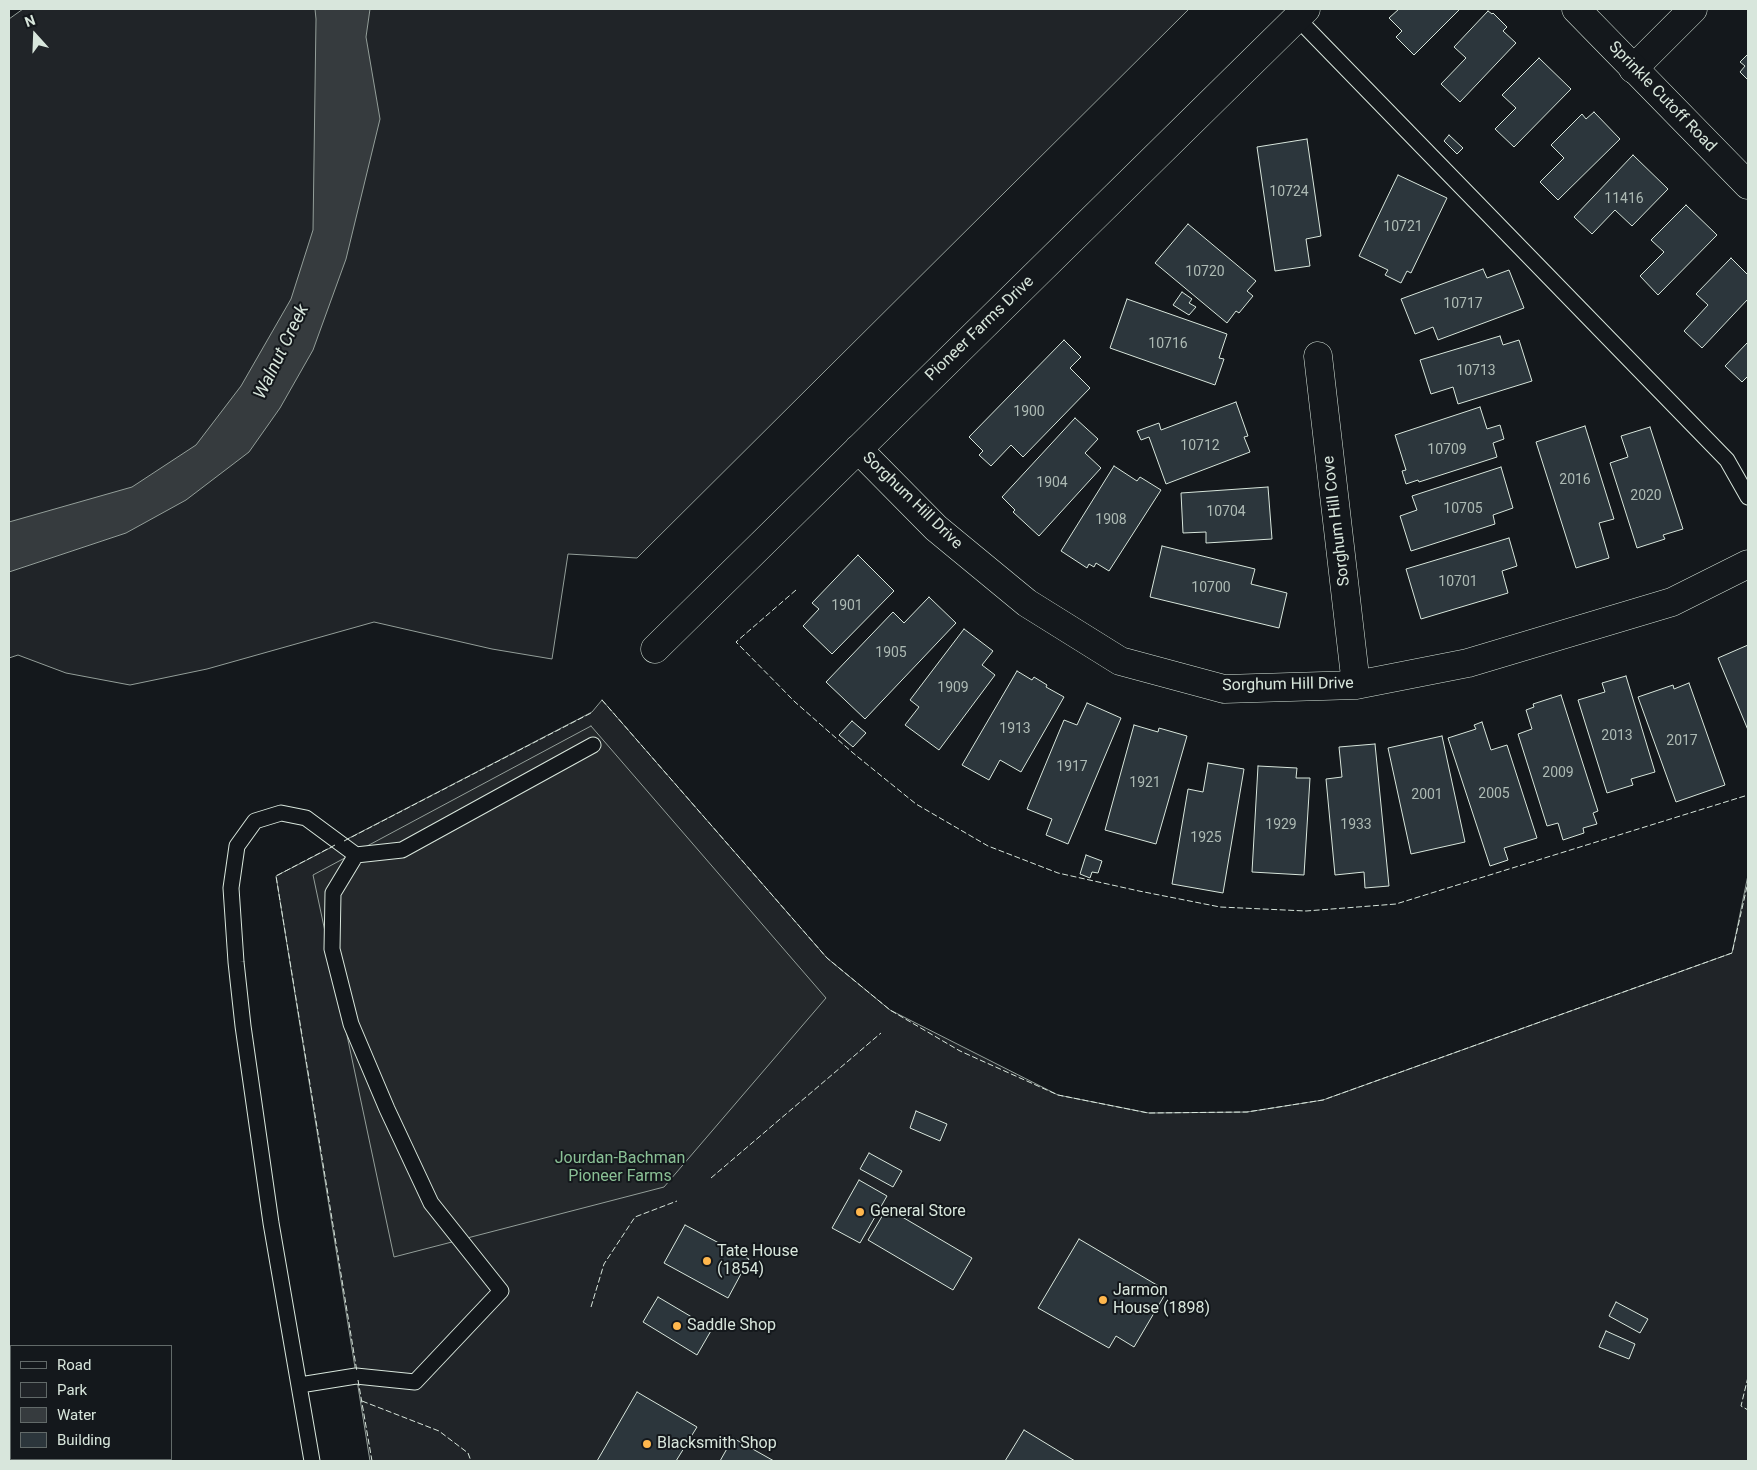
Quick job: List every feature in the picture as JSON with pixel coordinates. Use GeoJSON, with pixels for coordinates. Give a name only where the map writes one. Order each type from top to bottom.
{"type":"FeatureCollection","features":[{"type":"Feature","properties":{"kind":"street","name":"Sprinkle Cutoff Road"},"geometry":{"type":"LineString","coordinates":[[1576,9],[1748,185]]}},
{"type":"Feature","properties":{"kind":"street"},"geometry":{"type":"LineString","coordinates":[[1633,69],[1693,9]]}},
{"type":"Feature","properties":{"kind":"street","name":"Pioneer Farms Drive"},"geometry":{"type":"LineString","coordinates":[[655,649],[1301,13]]}},
{"type":"Feature","properties":{"kind":"street","name":"Sorghum Hill Cove"},"geometry":{"type":"LineString","coordinates":[[1318,356],[1356,685]]}},
{"type":"Feature","properties":{"kind":"street","name":"Sorghum Hill Drive"},"geometry":{"type":"LineString","coordinates":[[858,449],[936,528],[1027,603],[1120,661],[1224,688],[1356,685],[1468,662],[1672,602],[1748,564]]}},
{"type":"Feature","properties":{"kind":"lane"},"geometry":{"type":"LineString","coordinates":[[1301,13],[1727,460],[1748,497]]}},
{"type":"Feature","properties":{"kind":"lane"},"geometry":{"type":"LineString","coordinates":[[312,1461],[271,1223],[236,962],[231,888],[237,846],[255,822],[281,813],[306,818],[356,854],[402,850],[593,744]]}},
{"type":"Feature","properties":{"kind":"lane"},"geometry":{"type":"LineString","coordinates":[[300,1385],[356,1376],[415,1382],[501,1291],[431,1203],[387,1109],[351,1024],[332,949],[333,893],[356,854]]}},
{"type":"Feature","properties":{"kind":"green space"},"geometry":{"type":"Polygon","coordinates":[[[23,9],[1189,9],[637,558],[568,554],[552,659],[492,649],[374,622],[207,669],[130,685],[66,673],[18,655],[9,658],[9,19],[23,9]]]}},
{"type":"Feature","properties":{"kind":"green space","name":"Jourdan-Bachman Pioneer Farms"},"geometry":{"type":"Polygon","coordinates":[[[602,700],[827,958],[890,1010],[1058,1095],[1149,1113],[1247,1112],[1323,1100],[1732,953],[1748,875],[1748,1461],[370,1461],[276,876],[592,712],[602,700]]]}},
{"type":"Feature","properties":{"kind":"shaded area"},"geometry":{"type":"Polygon","coordinates":[[[591,726],[826,998],[664,1187],[394,1257],[313,875],[591,726]]]}},
{"type":"Feature","properties":{"kind":"water","name":"Walnut Creek"},"geometry":{"type":"Polygon","coordinates":[[[315,9],[370,9],[366,37],[380,119],[346,259],[313,350],[280,408],[249,452],[186,500],[126,533],[9,572],[9,522],[132,487],[196,445],[241,386],[291,299],[313,230],[315,9]]]}},
{"type":"Feature","properties":{"kind":"building"},"geometry":{"type":"Polygon","coordinates":[[[1399,9],[1460,9],[1414,55],[1396,37],[1402,31],[1389,18],[1399,9]]]}},
{"type":"Feature","properties":{"kind":"building"},"geometry":{"type":"Polygon","coordinates":[[[1488,11],[1493,13],[1507,27],[1503,31],[1516,43],[1460,102],[1441,84],[1466,58],[1454,47],[1488,11]]]}},
{"type":"Feature","properties":{"kind":"building"},"geometry":{"type":"Polygon","coordinates":[[[1748,54],[1748,80],[1740,72],[1745,66],[1740,62],[1748,54]]]}},
{"type":"Feature","properties":{"kind":"building"},"geometry":{"type":"Polygon","coordinates":[[[1539,58],[1571,89],[1514,147],[1495,129],[1516,108],[1502,95],[1539,58]]]}},
{"type":"Feature","properties":{"kind":"building"},"geometry":{"type":"Polygon","coordinates":[[[1594,112],[1620,139],[1558,200],[1540,182],[1564,158],[1551,145],[1582,114],[1586,119],[1594,112]]]}},
{"type":"Feature","properties":{"kind":"building"},"geometry":{"type":"Polygon","coordinates":[[[1449,135],[1463,148],[1457,154],[1444,141],[1449,135]]]}},
{"type":"Feature","properties":{"kind":"building"},"geometry":{"type":"Polygon","coordinates":[[[1307,139],[1321,236],[1306,239],[1310,266],[1275,271],[1257,147],[1307,139]]]}},
{"type":"Feature","properties":{"kind":"building"},"geometry":{"type":"Polygon","coordinates":[[[1633,155],[1668,189],[1632,226],[1615,210],[1592,234],[1574,217],[1633,155]]]}},
{"type":"Feature","properties":{"kind":"building"},"geometry":{"type":"Polygon","coordinates":[[[1398,175],[1447,198],[1411,273],[1407,271],[1401,283],[1385,275],[1388,270],[1359,256],[1398,175]]]}},
{"type":"Feature","properties":{"kind":"building"},"geometry":{"type":"Polygon","coordinates":[[[1686,205],[1717,235],[1658,295],[1640,276],[1664,252],[1651,240],[1686,205]]]}},
{"type":"Feature","properties":{"kind":"building"},"geometry":{"type":"Polygon","coordinates":[[[1188,224],[1256,281],[1247,291],[1253,296],[1239,313],[1236,311],[1227,323],[1155,263],[1188,224]]]}},
{"type":"Feature","properties":{"kind":"building"},"geometry":{"type":"Polygon","coordinates":[[[1731,258],[1748,275],[1748,299],[1702,348],[1684,331],[1708,305],[1696,294],[1731,258]]]}},
{"type":"Feature","properties":{"kind":"building"},"geometry":{"type":"Polygon","coordinates":[[[1483,269],[1487,278],[1509,270],[1524,308],[1438,340],[1433,327],[1415,334],[1401,299],[1483,269]]]}},
{"type":"Feature","properties":{"kind":"building"},"geometry":{"type":"Polygon","coordinates":[[[1182,292],[1192,299],[1189,303],[1196,307],[1189,315],[1173,305],[1182,292]]]}},
{"type":"Feature","properties":{"kind":"building"},"geometry":{"type":"Polygon","coordinates":[[[1127,299],[1227,334],[1219,358],[1224,359],[1215,385],[1110,348],[1127,299]]]}},
{"type":"Feature","properties":{"kind":"building"},"geometry":{"type":"Polygon","coordinates":[[[1500,336],[1503,345],[1519,340],[1532,381],[1458,404],[1453,387],[1431,394],[1420,360],[1500,336]]]}},
{"type":"Feature","properties":{"kind":"building"},"geometry":{"type":"Polygon","coordinates":[[[1064,340],[1081,357],[1070,368],[1090,388],[1023,457],[1011,445],[991,466],[979,455],[983,451],[969,437],[1064,340]]]}},
{"type":"Feature","properties":{"kind":"building"},"geometry":{"type":"Polygon","coordinates":[[[1748,342],[1748,376],[1742,382],[1725,366],[1748,342]]]}},
{"type":"Feature","properties":{"kind":"building"},"geometry":{"type":"Polygon","coordinates":[[[1236,402],[1248,436],[1244,437],[1250,452],[1166,484],[1149,437],[1141,440],[1137,431],[1159,423],[1161,430],[1236,402]]]}},
{"type":"Feature","properties":{"kind":"building"},"geometry":{"type":"Polygon","coordinates":[[[1480,407],[1487,429],[1500,425],[1504,439],[1493,443],[1497,457],[1419,482],[1418,480],[1406,484],[1402,471],[1406,470],[1395,435],[1480,407]]]}},
{"type":"Feature","properties":{"kind":"building"},"geometry":{"type":"Polygon","coordinates":[[[1075,418],[1098,439],[1085,453],[1101,468],[1039,536],[1013,512],[1015,510],[1002,497],[1075,418]]]}},
{"type":"Feature","properties":{"kind":"building"},"geometry":{"type":"Polygon","coordinates":[[[1585,426],[1614,519],[1599,523],[1609,558],[1576,568],[1536,442],[1585,426]]]}},
{"type":"Feature","properties":{"kind":"building"},"geometry":{"type":"Polygon","coordinates":[[[1650,427],[1683,529],[1663,535],[1665,539],[1637,548],[1610,463],[1628,457],[1621,436],[1650,427]]]}},
{"type":"Feature","properties":{"kind":"building"},"geometry":{"type":"Polygon","coordinates":[[[1114,466],[1137,481],[1140,477],[1161,490],[1109,571],[1096,563],[1094,567],[1089,564],[1087,568],[1061,551],[1114,466]]]}},
{"type":"Feature","properties":{"kind":"building"},"geometry":{"type":"Polygon","coordinates":[[[1501,467],[1513,508],[1493,515],[1495,524],[1411,551],[1400,516],[1417,510],[1412,496],[1501,467]]]}},
{"type":"Feature","properties":{"kind":"building"},"geometry":{"type":"Polygon","coordinates":[[[1268,487],[1272,539],[1206,543],[1206,532],[1183,533],[1181,493],[1268,487]]]}},
{"type":"Feature","properties":{"kind":"building"},"geometry":{"type":"Polygon","coordinates":[[[1509,538],[1517,566],[1502,571],[1508,593],[1421,619],[1406,569],[1509,538]]]}},
{"type":"Feature","properties":{"kind":"building"},"geometry":{"type":"Polygon","coordinates":[[[1162,546],[1255,569],[1251,584],[1287,593],[1279,628],[1150,597],[1162,546]]]}},
{"type":"Feature","properties":{"kind":"building"},"geometry":{"type":"Polygon","coordinates":[[[858,555],[894,591],[832,654],[803,626],[819,609],[812,603],[858,555]]]}},
{"type":"Feature","properties":{"kind":"building"},"geometry":{"type":"Polygon","coordinates":[[[929,597],[956,623],[865,719],[826,682],[893,612],[904,623],[929,597]]]}},
{"type":"Feature","properties":{"kind":"building"},"geometry":{"type":"Polygon","coordinates":[[[964,629],[993,651],[982,665],[995,675],[939,750],[905,725],[919,707],[910,700],[964,629]]]}},
{"type":"Feature","properties":{"kind":"building"},"geometry":{"type":"Polygon","coordinates":[[[1748,645],[1748,730],[1718,658],[1748,645]]]}},
{"type":"Feature","properties":{"kind":"building"},"geometry":{"type":"Polygon","coordinates":[[[1017,671],[1032,680],[1034,677],[1047,685],[1046,687],[1064,697],[1021,772],[1000,760],[989,780],[962,765],[1017,671]]]}},
{"type":"Feature","properties":{"kind":"building"},"geometry":{"type":"Polygon","coordinates":[[[1626,676],[1655,772],[1631,779],[1633,785],[1607,793],[1578,700],[1605,692],[1602,683],[1626,676]]]}},
{"type":"Feature","properties":{"kind":"building"},"geometry":{"type":"Polygon","coordinates":[[[1689,683],[1725,785],[1676,802],[1638,697],[1673,685],[1674,689],[1689,683]]]}},
{"type":"Feature","properties":{"kind":"building"},"geometry":{"type":"Polygon","coordinates":[[[1561,695],[1598,811],[1593,813],[1597,824],[1583,828],[1584,833],[1563,840],[1558,823],[1547,826],[1518,734],[1532,729],[1526,710],[1534,707],[1533,704],[1561,695]]]}},
{"type":"Feature","properties":{"kind":"building"},"geometry":{"type":"Polygon","coordinates":[[[1087,703],[1121,718],[1068,844],[1046,835],[1052,819],[1027,809],[1064,720],[1077,725],[1087,703]]]}},
{"type":"Feature","properties":{"kind":"building"},"geometry":{"type":"Polygon","coordinates":[[[852,721],[866,733],[853,747],[839,735],[852,721]]]}},
{"type":"Feature","properties":{"kind":"building"},"geometry":{"type":"Polygon","coordinates":[[[1482,722],[1491,750],[1507,745],[1537,838],[1504,848],[1508,860],[1490,866],[1448,738],[1476,729],[1474,725],[1482,722]]]}},
{"type":"Feature","properties":{"kind":"building"},"geometry":{"type":"Polygon","coordinates":[[[1134,725],[1158,732],[1159,728],[1187,736],[1156,844],[1105,830],[1134,725]]]}},
{"type":"Feature","properties":{"kind":"building"},"geometry":{"type":"Polygon","coordinates":[[[1442,736],[1465,842],[1411,854],[1388,748],[1442,736]]]}},
{"type":"Feature","properties":{"kind":"building"},"geometry":{"type":"Polygon","coordinates":[[[1375,744],[1389,886],[1365,888],[1364,872],[1335,875],[1326,779],[1342,777],[1339,747],[1375,744]]]}},
{"type":"Feature","properties":{"kind":"building"},"geometry":{"type":"Polygon","coordinates":[[[1208,763],[1244,769],[1223,893],[1172,884],[1188,789],[1203,792],[1208,763]]]}},
{"type":"Feature","properties":{"kind":"building"},"geometry":{"type":"Polygon","coordinates":[[[1258,766],[1297,768],[1296,778],[1310,778],[1304,875],[1252,872],[1258,766]]]}},
{"type":"Feature","properties":{"kind":"building"},"geometry":{"type":"Polygon","coordinates":[[[1086,855],[1102,861],[1098,873],[1092,872],[1090,878],[1080,874],[1086,855]]]}},
{"type":"Feature","properties":{"kind":"building"},"geometry":{"type":"Polygon","coordinates":[[[916,1111],[947,1124],[940,1141],[910,1128],[916,1111]]]}},
{"type":"Feature","properties":{"kind":"building"},"geometry":{"type":"Polygon","coordinates":[[[869,1153],[902,1171],[893,1187],[860,1169],[869,1153]]]}},
{"type":"Feature","properties":{"kind":"building","name":"General Store"},"geometry":{"type":"Polygon","coordinates":[[[859,1180],[887,1196],[860,1243],[832,1228],[859,1180]]]}},
{"type":"Feature","properties":{"kind":"building"},"geometry":{"type":"Polygon","coordinates":[[[887,1208],[972,1258],[953,1290],[868,1240],[887,1208]]]}},
{"type":"Feature","properties":{"kind":"building","name":"Tate House (1854)"},"geometry":{"type":"Polygon","coordinates":[[[685,1225],[749,1259],[728,1298],[664,1263],[685,1225]]]}},
{"type":"Feature","properties":{"kind":"building","name":"Jarmon House (1898)"},"geometry":{"type":"Polygon","coordinates":[[[1079,1239],[1167,1291],[1134,1347],[1116,1336],[1109,1348],[1038,1308],[1079,1239]]]}},
{"type":"Feature","properties":{"kind":"building","name":"Saddle Shop"},"geometry":{"type":"Polygon","coordinates":[[[658,1297],[712,1329],[697,1355],[643,1322],[658,1297]]]}},
{"type":"Feature","properties":{"kind":"building"},"geometry":{"type":"Polygon","coordinates":[[[1616,1302],[1648,1319],[1640,1333],[1609,1316],[1616,1302]]]}},
{"type":"Feature","properties":{"kind":"building"},"geometry":{"type":"Polygon","coordinates":[[[1606,1331],[1635,1344],[1629,1359],[1599,1347],[1606,1331]]]}},
{"type":"Feature","properties":{"kind":"building","name":"Blacksmith Shop"},"geometry":{"type":"Polygon","coordinates":[[[637,1392],[697,1427],[676,1461],[597,1461],[637,1392]]]}},
{"type":"Feature","properties":{"kind":"building"},"geometry":{"type":"Polygon","coordinates":[[[1024,1430],[1075,1461],[1005,1461],[1024,1430]]]}},
{"type":"Feature","properties":{"kind":"building"},"geometry":{"type":"Polygon","coordinates":[[[733,1438],[774,1461],[720,1461],[733,1438]]]}},
{"type":"Feature","properties":{"kind":"fence"},"geometry":{"type":"LineString","coordinates":[[796,590],[736,642],[795,702],[853,753],[916,804],[988,846],[1058,873],[1139,891],[1220,907],[1306,911],[1396,904],[1748,795]]}},
{"type":"Feature","properties":{"kind":"fence"},"geometry":{"type":"LineString","coordinates":[[602,700],[827,958],[890,1010],[960,1051],[1058,1095],[1148,1113],[1247,1112],[1323,1100],[1732,953],[1748,882]]}},
{"type":"Feature","properties":{"kind":"fence"},"geometry":{"type":"LineString","coordinates":[[344,841],[593,712]]}},
{"type":"Feature","properties":{"kind":"fence"},"geometry":{"type":"LineString","coordinates":[[335,845],[276,876],[357,1372]]}},
{"type":"Feature","properties":{"kind":"fence"},"geometry":{"type":"LineString","coordinates":[[711,1178],[881,1033]]}},
{"type":"Feature","properties":{"kind":"fence"},"geometry":{"type":"LineString","coordinates":[[591,1307],[604,1264],[635,1217],[677,1201]]}},
{"type":"Feature","properties":{"kind":"fence"},"geometry":{"type":"LineString","coordinates":[[1748,1377],[1741,1406],[1748,1410]]}},
{"type":"Feature","properties":{"kind":"fence"},"geometry":{"type":"LineString","coordinates":[[358,1380],[372,1461]]}},
{"type":"Feature","properties":{"kind":"fence"},"geometry":{"type":"LineString","coordinates":[[362,1401],[439,1431],[468,1453],[471,1461]]}},
{"type":"Feature","properties":{"kind":"place","name":"General Store"},"geometry":{"type":"Point","coordinates":[860,1212]}},
{"type":"Feature","properties":{"kind":"place","name":"Tate House (1854)"},"geometry":{"type":"Point","coordinates":[707,1261]}},
{"type":"Feature","properties":{"kind":"place","name":"Jarmon House (1898)"},"geometry":{"type":"Point","coordinates":[1103,1300]}},
{"type":"Feature","properties":{"kind":"place","name":"Saddle Shop"},"geometry":{"type":"Point","coordinates":[677,1326]}},
{"type":"Feature","properties":{"kind":"place","name":"Blacksmith Shop"},"geometry":{"type":"Point","coordinates":[647,1444]}}]}
